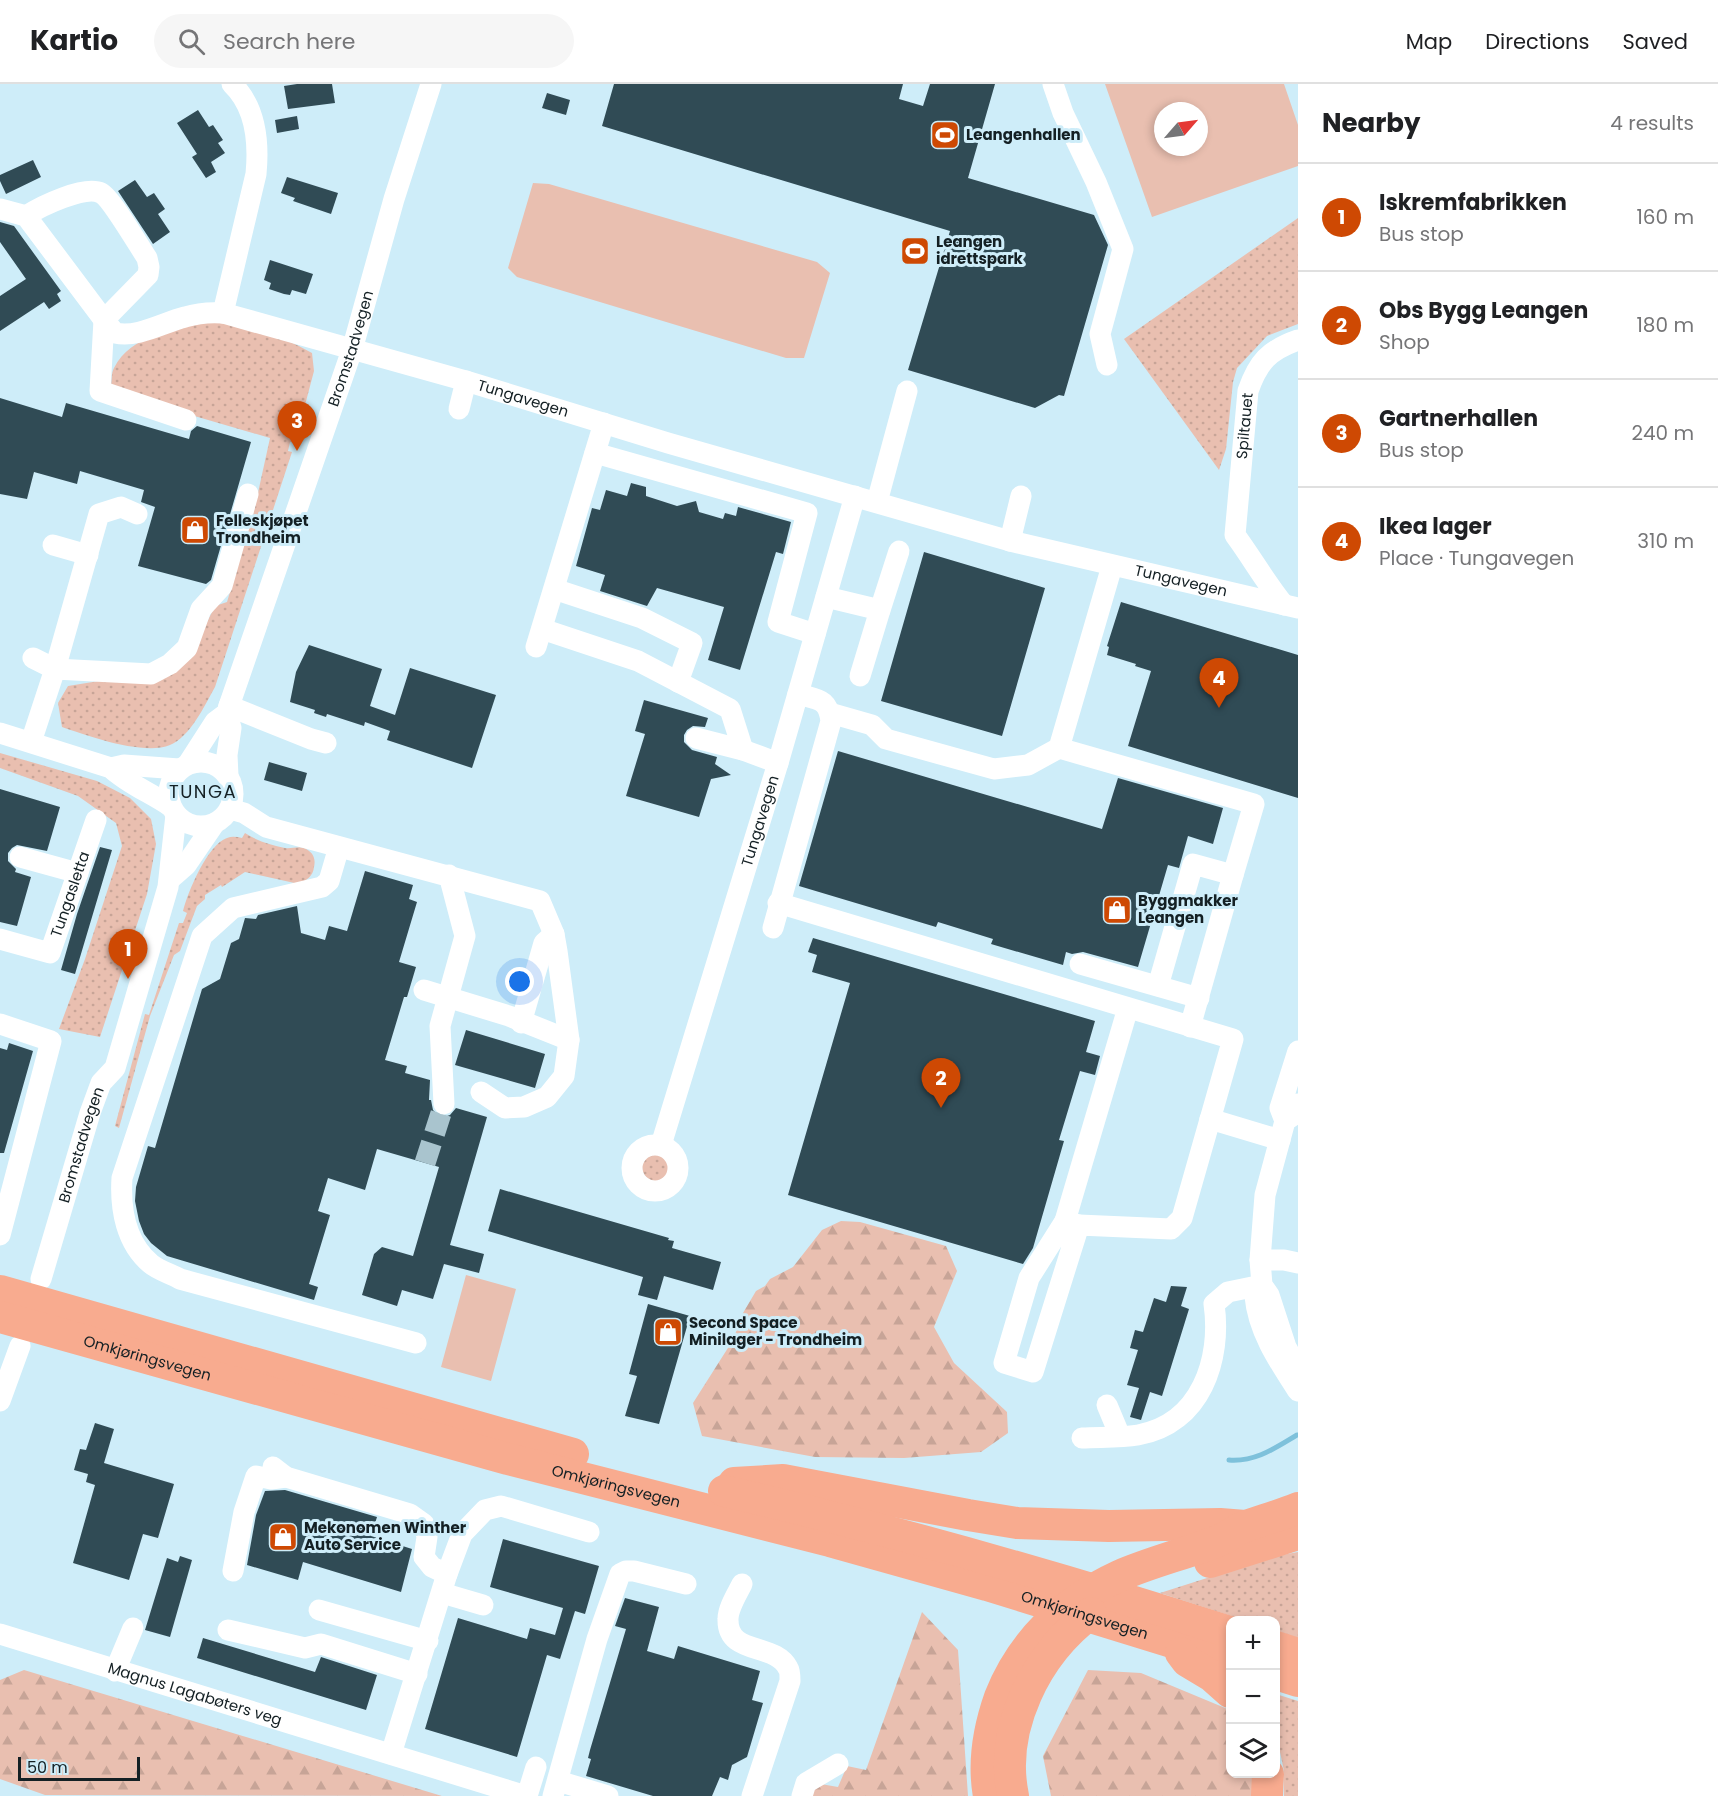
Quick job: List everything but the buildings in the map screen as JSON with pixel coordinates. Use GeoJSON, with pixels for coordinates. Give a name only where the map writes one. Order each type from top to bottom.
{"type":"FeatureCollection","features":[{"type":"Feature","properties":{"kind":"highway","name":"Omkjøringsvegen"},"geometry":{"type":"LineString","coordinates":[[0,1291],[439,1417],[699,1486],[789,1506],[995,1574],[1181,1630],[1226,1632]]}},
{"type":"Feature","properties":{"kind":"highway","name":"Omkjøringsvegen"},"geometry":{"type":"LineString","coordinates":[[0,1317],[508,1459],[783,1528],[995,1574]]}},
{"type":"Feature","properties":{"kind":"highway"},"geometry":{"type":"LineString","coordinates":[[699,1486],[783,1480],[1017,1523],[1097,1526],[1220,1524],[1245,1526]]}},
{"type":"Feature","properties":{"kind":"highway"},"geometry":{"type":"LineString","coordinates":[[989,1796],[986,1763],[989,1736],[995,1710],[1006,1681],[1041,1630],[1062,1610],[1120,1575],[1220,1540],[1245,1526],[1298,1508]]}},
{"type":"Feature","properties":{"kind":"highway"},"geometry":{"type":"LineString","coordinates":[[1013,1796],[1010,1759],[1020,1708],[1041,1668],[1070,1630],[1122,1593],[1249,1548],[1298,1534]]}},
{"type":"Feature","properties":{"kind":"highway","name":"Omkjøringsvegen"},"geometry":{"type":"LineString","coordinates":[[1181,1630],[1226,1658]]}},
{"type":"Feature","properties":{"kind":"highway"},"geometry":{"type":"LineString","coordinates":[[1181,1630],[1187,1661],[1212,1676],[1226,1688]]}},
{"type":"Feature","properties":{"kind":"highway"},"geometry":{"type":"LineString","coordinates":[[1280,1649],[1298,1654]]}},
{"type":"Feature","properties":{"kind":"highway"},"geometry":{"type":"LineString","coordinates":[[1280,1676],[1298,1681]]}},
{"type":"Feature","properties":{"kind":"highway"},"geometry":{"type":"LineString","coordinates":[[1267,1796],[1268,1778]]}},
{"type":"Feature","properties":{"kind":"street"},"geometry":{"type":"LineString","coordinates":[[223,313],[256,174],[258,155],[254,125],[249,111],[243,97],[232,84]]}},
{"type":"Feature","properties":{"kind":"street","name":"Bromstadvegen"},"geometry":{"type":"LineString","coordinates":[[184,766],[215,722],[228,710],[352,350],[394,199],[431,84]]}},
{"type":"Feature","properties":{"kind":"street"},"geometry":{"type":"LineString","coordinates":[[1053,84],[1063,113],[1096,182],[1123,249],[1100,334],[1107,365]]}},
{"type":"Feature","properties":{"kind":"street"},"geometry":{"type":"LineString","coordinates":[[0,209],[27,216],[52,202],[91,191],[100,192],[109,201],[147,258],[150,267],[148,275],[104,320],[100,391],[186,420]]}},
{"type":"Feature","properties":{"kind":"street","name":"Tungavegen"},"geometry":{"type":"LineString","coordinates":[[27,216],[115,333],[131,334],[183,317],[223,313],[466,381],[668,443],[1010,541],[1291,607]]}},
{"type":"Feature","properties":{"kind":"street","name":"Spiltauet"},"geometry":{"type":"LineString","coordinates":[[1291,607],[1264,581],[1257,565],[1235,535],[1248,391],[1253,375],[1267,357],[1280,346],[1298,340]]}},
{"type":"Feature","properties":{"kind":"street"},"geometry":{"type":"LineString","coordinates":[[459,409],[466,381]]}},
{"type":"Feature","properties":{"kind":"street"},"geometry":{"type":"LineString","coordinates":[[878,502],[907,391]]}},
{"type":"Feature","properties":{"kind":"street"},"geometry":{"type":"LineString","coordinates":[[604,423],[539,638],[638,661],[730,709],[743,750]]}},
{"type":"Feature","properties":{"kind":"street"},"geometry":{"type":"LineString","coordinates":[[595,453],[807,513],[778,622],[815,634]]}},
{"type":"Feature","properties":{"kind":"street"},"geometry":{"type":"LineString","coordinates":[[33,658],[55,669],[151,674],[170,664],[187,648],[201,609],[222,586],[248,494]]}},
{"type":"Feature","properties":{"kind":"street","name":"Tungavegen"},"geometry":{"type":"LineString","coordinates":[[662,1145],[778,763],[855,496]]}},
{"type":"Feature","properties":{"kind":"street"},"geometry":{"type":"LineString","coordinates":[[1010,541],[1021,496]]}},
{"type":"Feature","properties":{"kind":"street"},"geometry":{"type":"LineString","coordinates":[[31,742],[55,669],[99,514],[121,507],[137,514]]}},
{"type":"Feature","properties":{"kind":"street"},"geometry":{"type":"LineString","coordinates":[[53,545],[88,555]]}},
{"type":"Feature","properties":{"kind":"street"},"geometry":{"type":"LineString","coordinates":[[860,676],[899,551]]}},
{"type":"Feature","properties":{"kind":"street"},"geometry":{"type":"LineString","coordinates":[[1059,748],[1112,566]]}},
{"type":"Feature","properties":{"kind":"street"},"geometry":{"type":"LineString","coordinates":[[554,590],[642,618],[692,643],[678,682]]}},
{"type":"Feature","properties":{"kind":"street"},"geometry":{"type":"LineString","coordinates":[[826,597],[880,610]]}},
{"type":"Feature","properties":{"kind":"street"},"geometry":{"type":"LineString","coordinates":[[773,928],[778,903],[831,721],[830,708],[822,701],[798,694]]}},
{"type":"Feature","properties":{"kind":"street"},"geometry":{"type":"LineString","coordinates":[[228,710],[326,743]]}},
{"type":"Feature","properties":{"kind":"street","name":"Bromstadvegen"},"geometry":{"type":"LineString","coordinates":[[228,710],[231,728],[227,755],[228,776]]}},
{"type":"Feature","properties":{"kind":"street"},"geometry":{"type":"LineString","coordinates":[[830,713],[872,725],[886,739],[994,769],[1028,765],[1059,748],[1254,804],[1190,1027]]}},
{"type":"Feature","properties":{"kind":"street"},"geometry":{"type":"LineString","coordinates":[[0,733],[111,768],[121,777],[153,794],[183,822],[193,826],[214,824],[230,809],[233,790],[228,776],[218,766],[209,762],[198,761],[184,766],[124,765],[111,768]]}},
{"type":"Feature","properties":{"kind":"street"},"geometry":{"type":"LineString","coordinates":[[696,738],[743,750],[778,763]]}},
{"type":"Feature","properties":{"kind":"street"},"geometry":{"type":"LineString","coordinates":[[173,811],[168,797],[169,787],[173,777],[184,766]]}},
{"type":"Feature","properties":{"kind":"street"},"geometry":{"type":"LineString","coordinates":[[230,809],[244,813],[266,827],[540,901],[554,934],[569,1040],[564,1076],[547,1097],[524,1107],[505,1108],[481,1092]]}},
{"type":"Feature","properties":{"kind":"street","name":"Bromstadvegen"},"geometry":{"type":"LineString","coordinates":[[41,1279],[90,1113],[101,1083],[115,1068],[170,879],[173,811]]}},
{"type":"Feature","properties":{"kind":"street","name":"Tungasletta"},"geometry":{"type":"LineString","coordinates":[[0,939],[50,953],[96,820]]}},
{"type":"Feature","properties":{"kind":"street","name":"Bromstadvegen"},"geometry":{"type":"LineString","coordinates":[[170,879],[186,865],[214,824]]}},
{"type":"Feature","properties":{"kind":"street"},"geometry":{"type":"LineString","coordinates":[[339,847],[329,881],[322,887],[233,908],[202,936],[122,1178],[121,1195],[124,1217],[133,1243],[151,1264],[180,1279],[416,1343]]}},
{"type":"Feature","properties":{"kind":"street"},"geometry":{"type":"LineString","coordinates":[[20,857],[78,873]]}},
{"type":"Feature","properties":{"kind":"street"},"geometry":{"type":"LineString","coordinates":[[1158,986],[1193,864],[1233,875]]}},
{"type":"Feature","properties":{"kind":"street"},"geometry":{"type":"LineString","coordinates":[[444,1104],[440,1026],[465,936],[449,875]]}},
{"type":"Feature","properties":{"kind":"street"},"geometry":{"type":"LineString","coordinates":[[778,903],[1233,1039],[1182,1218],[1172,1228],[1072,1223]]}},
{"type":"Feature","properties":{"kind":"street"},"geometry":{"type":"LineString","coordinates":[[521,1023],[544,944],[554,934]]}},
{"type":"Feature","properties":{"kind":"street"},"geometry":{"type":"LineString","coordinates":[[1080,964],[1199,998]]}},
{"type":"Feature","properties":{"kind":"street"},"geometry":{"type":"LineString","coordinates":[[424,990],[508,1016],[569,1040]]}},
{"type":"Feature","properties":{"kind":"street"},"geometry":{"type":"LineString","coordinates":[[1072,1223],[1029,1278],[1004,1363],[1033,1372],[1072,1223],[1128,1008]]}},
{"type":"Feature","properties":{"kind":"street"},"geometry":{"type":"LineString","coordinates":[[0,1024],[51,1041],[0,1235]]}},
{"type":"Feature","properties":{"kind":"street"},"geometry":{"type":"LineString","coordinates":[[1298,1052],[1280,1108],[1288,1122],[1265,1195],[1260,1260],[1262,1285],[1269,1294],[1286,1347],[1298,1369]]}},
{"type":"Feature","properties":{"kind":"street"},"geometry":{"type":"LineString","coordinates":[[1210,1119],[1288,1122]]}},
{"type":"Feature","properties":{"kind":"street"},"geometry":{"type":"LineString","coordinates":[[1260,1260],[1298,1263]]}},
{"type":"Feature","properties":{"kind":"street"},"geometry":{"type":"LineString","coordinates":[[1082,1438],[1139,1435],[1155,1430],[1172,1420],[1197,1397],[1208,1376],[1217,1324],[1204,1301],[1228,1292],[1262,1285]]}},
{"type":"Feature","properties":{"kind":"street"},"geometry":{"type":"LineString","coordinates":[[1262,1285],[1255,1296],[1261,1324],[1276,1356],[1298,1391]]}},
{"type":"Feature","properties":{"kind":"street"},"geometry":{"type":"LineString","coordinates":[[0,1401],[20,1346]]}},
{"type":"Feature","properties":{"kind":"street"},"geometry":{"type":"LineString","coordinates":[[1107,1405],[1120,1436]]}},
{"type":"Feature","properties":{"kind":"street"},"geometry":{"type":"LineString","coordinates":[[233,1571],[244,1512],[256,1476],[271,1479],[279,1472],[410,1514],[424,1524],[427,1537],[424,1557],[432,1567],[445,1583],[483,1605]]}},
{"type":"Feature","properties":{"kind":"street"},"geometry":{"type":"LineString","coordinates":[[391,1754],[462,1534],[485,1510],[501,1506],[589,1532]]}},
{"type":"Feature","properties":{"kind":"street"},"geometry":{"type":"LineString","coordinates":[[608,1796],[556,1788],[597,1639],[620,1574],[626,1570],[634,1570],[686,1584]]}},
{"type":"Feature","properties":{"kind":"street"},"geometry":{"type":"LineString","coordinates":[[741,1584],[727,1617],[730,1631],[735,1640],[781,1658],[789,1669],[790,1681],[752,1796]]}},
{"type":"Feature","properties":{"kind":"street"},"geometry":{"type":"LineString","coordinates":[[319,1611],[428,1641]]}},
{"type":"Feature","properties":{"kind":"street"},"geometry":{"type":"LineString","coordinates":[[115,1671],[133,1628]]}},
{"type":"Feature","properties":{"kind":"street"},"geometry":{"type":"LineString","coordinates":[[228,1630],[305,1648],[321,1644],[417,1674]]}},
{"type":"Feature","properties":{"kind":"street","name":"Magnus Lagabøters veg"},"geometry":{"type":"LineString","coordinates":[[0,1634],[526,1796]]}},
{"type":"Feature","properties":{"kind":"street"},"geometry":{"type":"LineString","coordinates":[[802,1796],[806,1783],[838,1764]]}},
{"type":"Feature","properties":{"kind":"street"},"geometry":{"type":"LineString","coordinates":[[526,1796],[536,1767]]}},
{"type":"Feature","properties":{"kind":"green space"},"geometry":{"type":"Polygon","coordinates":[[[1105,84],[1284,84],[1298,125],[1298,166],[1152,217],[1105,84]]]}},
{"type":"Feature","properties":{"kind":"green space"},"geometry":{"type":"Polygon","coordinates":[[[533,183],[549,184],[817,262],[830,273],[804,358],[786,358],[517,277],[508,268],[533,183]]]}},
{"type":"Feature","properties":{"kind":"green space"},"geometry":{"type":"Polygon","coordinates":[[[1298,218],[1298,324],[1267,336],[1237,368],[1233,382],[1226,449],[1219,470],[1124,339],[1298,218]]]}},
{"type":"Feature","properties":{"kind":"green space"},"geometry":{"type":"Polygon","coordinates":[[[209,321],[262,332],[300,346],[312,353],[314,371],[295,443],[290,442],[288,451],[292,452],[215,687],[196,720],[177,741],[159,748],[116,744],[62,727],[58,703],[68,686],[105,680],[191,654],[215,606],[227,602],[254,511],[270,438],[191,415],[111,386],[114,368],[131,348],[156,335],[209,321]]]}},
{"type":"Feature","properties":{"kind":"green space"},"geometry":{"type":"Polygon","coordinates":[[[0,753],[97,781],[130,798],[151,819],[156,844],[147,894],[100,1037],[59,1029],[122,846],[116,823],[78,796],[0,768],[0,753]]]}},
{"type":"Feature","properties":{"kind":"green space"},"geometry":{"type":"Polygon","coordinates":[[[245,833],[275,846],[302,847],[312,853],[314,858],[312,873],[299,884],[245,872],[205,895],[205,899],[197,906],[180,951],[174,955],[150,1016],[119,1128],[115,1126],[145,1014],[149,1015],[179,923],[183,923],[187,913],[183,911],[194,881],[212,850],[220,842],[231,837],[242,838],[245,833]]]}},
{"type":"Feature","properties":{"kind":"green space"},"geometry":{"type":"Polygon","coordinates":[[[656,1153],[666,1157],[670,1167],[666,1177],[656,1181],[646,1177],[642,1167],[646,1157],[656,1153]]]}},
{"type":"Feature","properties":{"kind":"green space"},"geometry":{"type":"Polygon","coordinates":[[[841,1221],[860,1222],[946,1246],[957,1271],[934,1327],[954,1363],[1007,1412],[1008,1433],[981,1452],[904,1458],[815,1457],[702,1436],[693,1403],[733,1340],[743,1313],[756,1291],[765,1286],[770,1279],[793,1267],[822,1230],[841,1221]]]}},
{"type":"Feature","properties":{"kind":"green space"},"geometry":{"type":"Polygon","coordinates":[[[466,1275],[516,1289],[491,1381],[441,1367],[466,1275]]]}},
{"type":"Feature","properties":{"kind":"green space"},"geometry":{"type":"Polygon","coordinates":[[[1298,1552],[1298,1638],[1280,1632],[1280,1616],[1232,1616],[1160,1593],[1276,1556],[1298,1552]]]}},
{"type":"Feature","properties":{"kind":"green space"},"geometry":{"type":"Polygon","coordinates":[[[922,1612],[958,1650],[968,1796],[810,1796],[815,1783],[838,1787],[847,1766],[866,1770],[922,1612]]]}},
{"type":"Feature","properties":{"kind":"green space"},"geometry":{"type":"Polygon","coordinates":[[[24,1670],[442,1796],[45,1795],[0,1779],[0,1680],[24,1670]]]}},
{"type":"Feature","properties":{"kind":"green space"},"geometry":{"type":"Polygon","coordinates":[[[1088,1670],[1141,1673],[1226,1708],[1226,1778],[1257,1778],[1256,1796],[1051,1796],[1043,1756],[1088,1670]]]}},
{"type":"Feature","properties":{"kind":"green space"},"geometry":{"type":"Polygon","coordinates":[[[1280,1695],[1298,1701],[1298,1796],[1284,1796],[1284,1771],[1280,1752],[1280,1695]]]}},
{"type":"Feature","properties":{"kind":"waterway"},"geometry":{"type":"LineString","coordinates":[[1229,1460],[1257,1456],[1297,1435]]}},
{"type":"Feature","properties":{"kind":"tunnel"},"geometry":{"type":"LineString","coordinates":[[425,1163],[444,1104]]}},
{"type":"Feature","properties":{"kind":"place","name":"Leangenhallen"},"geometry":{"type":"Point","coordinates":[945,135]}},
{"type":"Feature","properties":{"kind":"place","name":"Leangen idrettspark"},"geometry":{"type":"Point","coordinates":[915,251]}},
{"type":"Feature","properties":{"kind":"place","name":"Gartnerhallen"},"geometry":{"type":"Point","coordinates":[297,451]}},
{"type":"Feature","properties":{"kind":"place","name":"Felleskjøpet Trondheim"},"geometry":{"type":"Point","coordinates":[195,530]}},
{"type":"Feature","properties":{"kind":"place","name":"Ikea lager"},"geometry":{"type":"Point","coordinates":[1219,708]}},
{"type":"Feature","properties":{"kind":"place","name":"Byggmakker Leangen"},"geometry":{"type":"Point","coordinates":[1117,910]}},
{"type":"Feature","properties":{"kind":"place","name":"Iskremfabrikken"},"geometry":{"type":"Point","coordinates":[128,979]}},
{"type":"Feature","properties":{"kind":"place","name":"Obs Bygg Leangen"},"geometry":{"type":"Point","coordinates":[941,1108]}},
{"type":"Feature","properties":{"kind":"place","name":"Second Space Minilager - Trondheim"},"geometry":{"type":"Point","coordinates":[668,1332]}},
{"type":"Feature","properties":{"kind":"place","name":"Mekonomen Winther Auto Service"},"geometry":{"type":"Point","coordinates":[283,1537]}},
{"type":"Feature","properties":{"kind":"district","name":"TUNGA"},"geometry":{"type":"Point","coordinates":[203,792]}}]}
